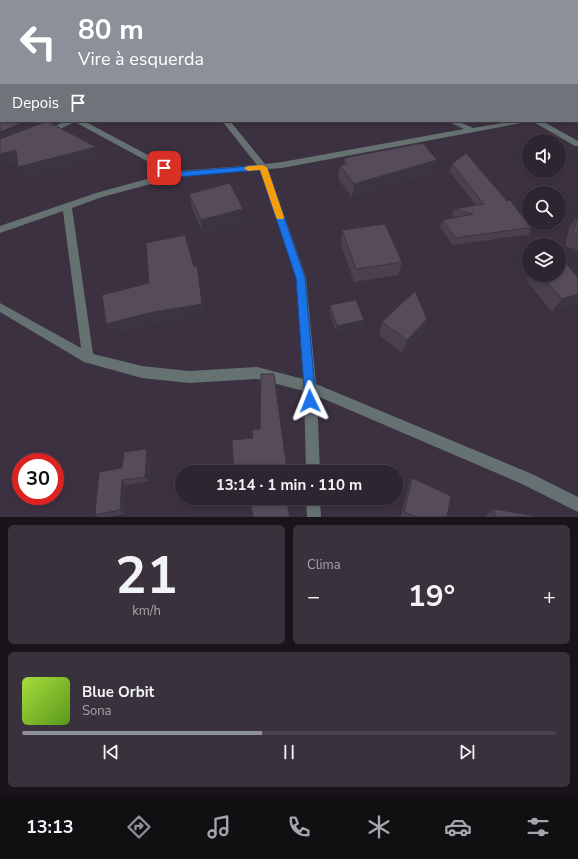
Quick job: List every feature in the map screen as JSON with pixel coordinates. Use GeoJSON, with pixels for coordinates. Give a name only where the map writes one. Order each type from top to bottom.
{"type":"FeatureCollection","features":[{"type":"Feature","properties":{"kind":"street"},"geometry":{"type":"LineString","coordinates":[[38,136],[70,122]]}},
{"type":"Feature","properties":{"kind":"street"},"geometry":{"type":"LineString","coordinates":[[80,122],[177,174]]}},
{"type":"Feature","properties":{"kind":"street"},"geometry":{"type":"LineString","coordinates":[[227,122],[263,167],[301,278],[310,387],[312,465]]}},
{"type":"Feature","properties":{"kind":"street"},"geometry":{"type":"LineString","coordinates":[[452,122],[472,130]]}},
{"type":"Feature","properties":{"kind":"street"},"geometry":{"type":"LineString","coordinates":[[0,230],[99,195],[177,174],[282,165],[523,122]]}},
{"type":"Feature","properties":{"kind":"street"},"geometry":{"type":"LineString","coordinates":[[538,122],[578,144]]}},
{"type":"Feature","properties":{"kind":"street"},"geometry":{"type":"LineString","coordinates":[[67,207],[88,358]]}},
{"type":"Feature","properties":{"kind":"street"},"geometry":{"type":"LineString","coordinates":[[0,307],[88,358],[142,372],[183,376],[257,373],[310,387],[527,479],[578,505]]}},
{"type":"Feature","properties":{"kind":"street"},"geometry":{"type":"LineString","coordinates":[[313,505],[314,517]]}},
{"type":"Feature","properties":{"kind":"building"},"geometry":{"type":"Polygon","coordinates":[[[0,122],[25,122],[0,132],[0,122]]]}},
{"type":"Feature","properties":{"kind":"building"},"geometry":{"type":"Polygon","coordinates":[[[44,122],[49,122],[96,147],[18,167],[16,150],[0,154],[0,139],[44,122]]]}},
{"type":"Feature","properties":{"kind":"building"},"geometry":{"type":"Polygon","coordinates":[[[423,143],[437,160],[354,184],[340,165],[347,164],[344,158],[423,143]]]}},
{"type":"Feature","properties":{"kind":"building"},"geometry":{"type":"Polygon","coordinates":[[[466,153],[507,201],[510,200],[522,216],[522,229],[455,238],[443,220],[473,214],[454,209],[484,204],[452,164],[466,153]]]}},
{"type":"Feature","properties":{"kind":"building"},"geometry":{"type":"Polygon","coordinates":[[[230,183],[243,209],[201,220],[189,194],[230,183]]]}},
{"type":"Feature","properties":{"kind":"building"},"geometry":{"type":"Polygon","coordinates":[[[578,215],[578,234],[573,233],[578,215]]]}},
{"type":"Feature","properties":{"kind":"building"},"geometry":{"type":"Polygon","coordinates":[[[385,224],[402,262],[356,269],[342,230],[385,224]]]}},
{"type":"Feature","properties":{"kind":"building"},"geometry":{"type":"Polygon","coordinates":[[[185,235],[194,267],[197,266],[202,304],[153,312],[106,324],[102,295],[149,283],[146,243],[185,235]]]}},
{"type":"Feature","properties":{"kind":"building"},"geometry":{"type":"Polygon","coordinates":[[[566,263],[578,278],[578,294],[562,299],[547,282],[566,282],[566,263]]]}},
{"type":"Feature","properties":{"kind":"building"},"geometry":{"type":"Polygon","coordinates":[[[415,291],[427,319],[407,340],[382,322],[415,291]]]}},
{"type":"Feature","properties":{"kind":"building"},"geometry":{"type":"Polygon","coordinates":[[[356,300],[364,320],[337,326],[330,305],[356,300]]]}},
{"type":"Feature","properties":{"kind":"building"},"geometry":{"type":"Polygon","coordinates":[[[261,374],[274,374],[286,465],[234,465],[232,440],[253,438],[252,430],[260,429],[261,374]]]}},
{"type":"Feature","properties":{"kind":"building"},"geometry":{"type":"Polygon","coordinates":[[[147,449],[145,477],[122,480],[120,510],[95,515],[99,472],[122,468],[124,452],[147,449]]]}},
{"type":"Feature","properties":{"kind":"building"},"geometry":{"type":"Polygon","coordinates":[[[412,478],[451,496],[447,517],[416,517],[404,512],[412,478]]]}},
{"type":"Feature","properties":{"kind":"building"},"geometry":{"type":"Polygon","coordinates":[[[251,505],[287,505],[290,517],[253,517],[251,505]]]}},
{"type":"Feature","properties":{"kind":"building"},"geometry":{"type":"Polygon","coordinates":[[[494,509],[541,517],[495,517],[494,509]]]}},
{"type":"Feature","properties":{"kind":"slow traffic"},"geometry":{"type":"LineString","coordinates":[[248,168],[263,167],[280,217]]}},
{"type":"Feature","properties":{"kind":"route"},"geometry":{"type":"LineString","coordinates":[[164,168],[177,174],[263,167],[301,278],[310,401]]}}]}
